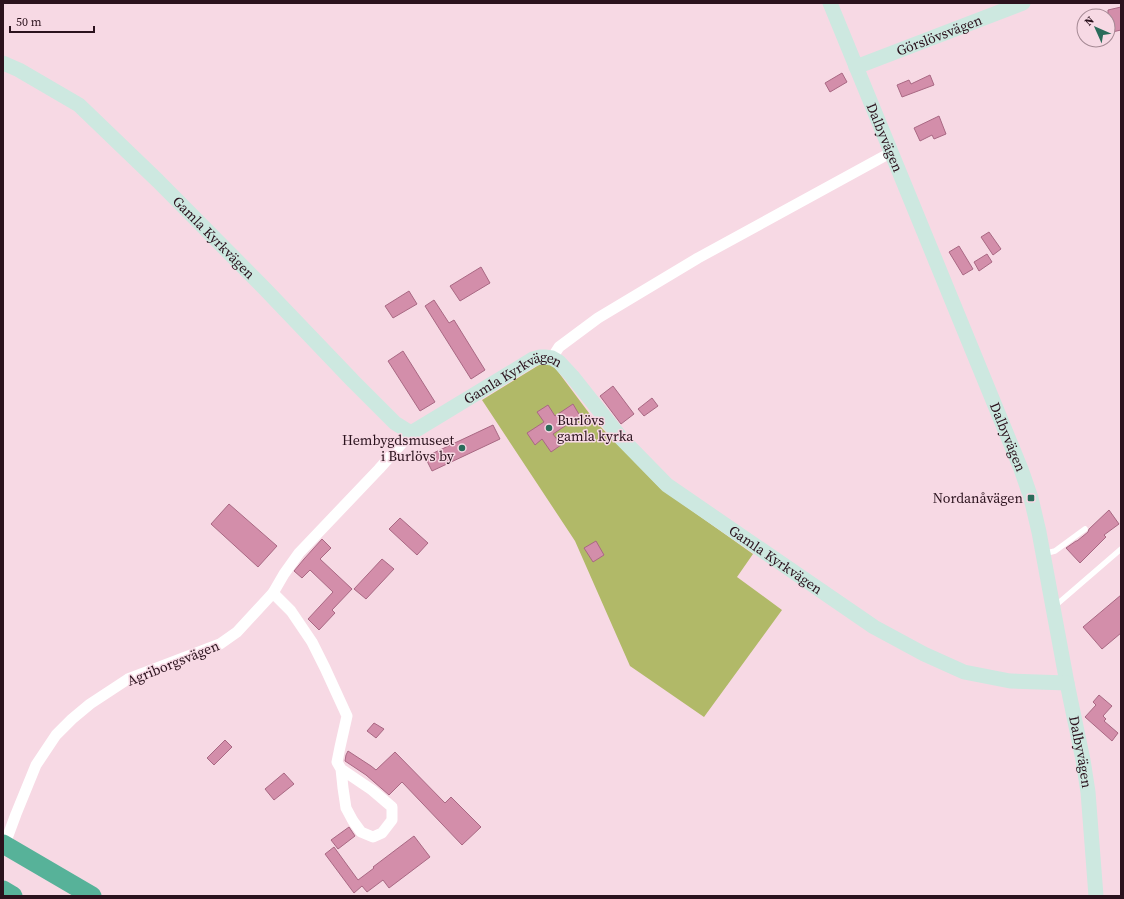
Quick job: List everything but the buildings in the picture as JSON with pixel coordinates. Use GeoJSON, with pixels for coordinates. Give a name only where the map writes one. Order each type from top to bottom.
{"type":"FeatureCollection","features":[{"type":"Feature","properties":{"kind":"highway"},"geometry":{"type":"LineString","coordinates":[[3,836],[75,886]]}},
{"type":"Feature","properties":{"kind":"highway"},"geometry":{"type":"LineString","coordinates":[[3,844],[92,896]]}},
{"type":"Feature","properties":{"kind":"highway"},"geometry":{"type":"LineString","coordinates":[[3,890],[13,896]]}},
{"type":"Feature","properties":{"kind":"street","name":"Dalbyvägen"},"geometry":{"type":"LineString","coordinates":[[830,3],[890,153],[954,304],[1021,469],[1031,498],[1039,532],[1083,760],[1088,792],[1096,896]]}},
{"type":"Feature","properties":{"kind":"street","name":"Görslövsvägen"},"geometry":{"type":"LineString","coordinates":[[856,67],[1023,3]]}},
{"type":"Feature","properties":{"kind":"street","name":"Gamla Kyrkvägen"},"geometry":{"type":"LineString","coordinates":[[3,63],[19,70],[79,105],[265,289],[352,381],[395,423],[411,433],[533,359],[540,357],[552,358],[559,362],[572,376],[620,438],[666,485],[874,627],[924,654],[964,672],[1010,680],[1067,683]]}},
{"type":"Feature","properties":{"kind":"street"},"geometry":{"type":"LineString","coordinates":[[552,358],[559,347],[598,318],[698,258],[890,153]]}},
{"type":"Feature","properties":{"kind":"street","name":"Agriborgsvägen"},"geometry":{"type":"LineString","coordinates":[[3,848],[36,765],[56,735],[90,704],[128,679],[220,644],[237,632],[273,593],[299,553],[380,469],[411,433]]}},
{"type":"Feature","properties":{"kind":"street"},"geometry":{"type":"LineString","coordinates":[[273,593],[291,611],[312,642],[347,716],[337,762],[341,769],[346,808],[361,832],[373,837],[382,833],[392,820],[392,807],[372,790],[341,769]]}},
{"type":"Feature","properties":{"kind":"lane"},"geometry":{"type":"LineString","coordinates":[[1043,554],[1055,551],[1085,529]]}},
{"type":"Feature","properties":{"kind":"lane"},"geometry":{"type":"LineString","coordinates":[[1053,608],[1121,549]]}},
{"type":"Feature","properties":{"kind":"green space"},"geometry":{"type":"Polygon","coordinates":[[[539,365],[553,365],[595,421],[660,488],[753,554],[737,577],[782,610],[704,717],[630,666],[575,541],[482,400],[539,365]]]}},
{"type":"Feature","properties":{"kind":"place","name":"Burlövs gamla kyrka"},"geometry":{"type":"Point","coordinates":[549,428]}},
{"type":"Feature","properties":{"kind":"place","name":"Hembygdsmuseet i Burlövs by"},"geometry":{"type":"Point","coordinates":[462,448]}},
{"type":"Feature","properties":{"kind":"place","name":"Nordanåvägen"},"geometry":{"type":"Point","coordinates":[1031,498]}}]}
